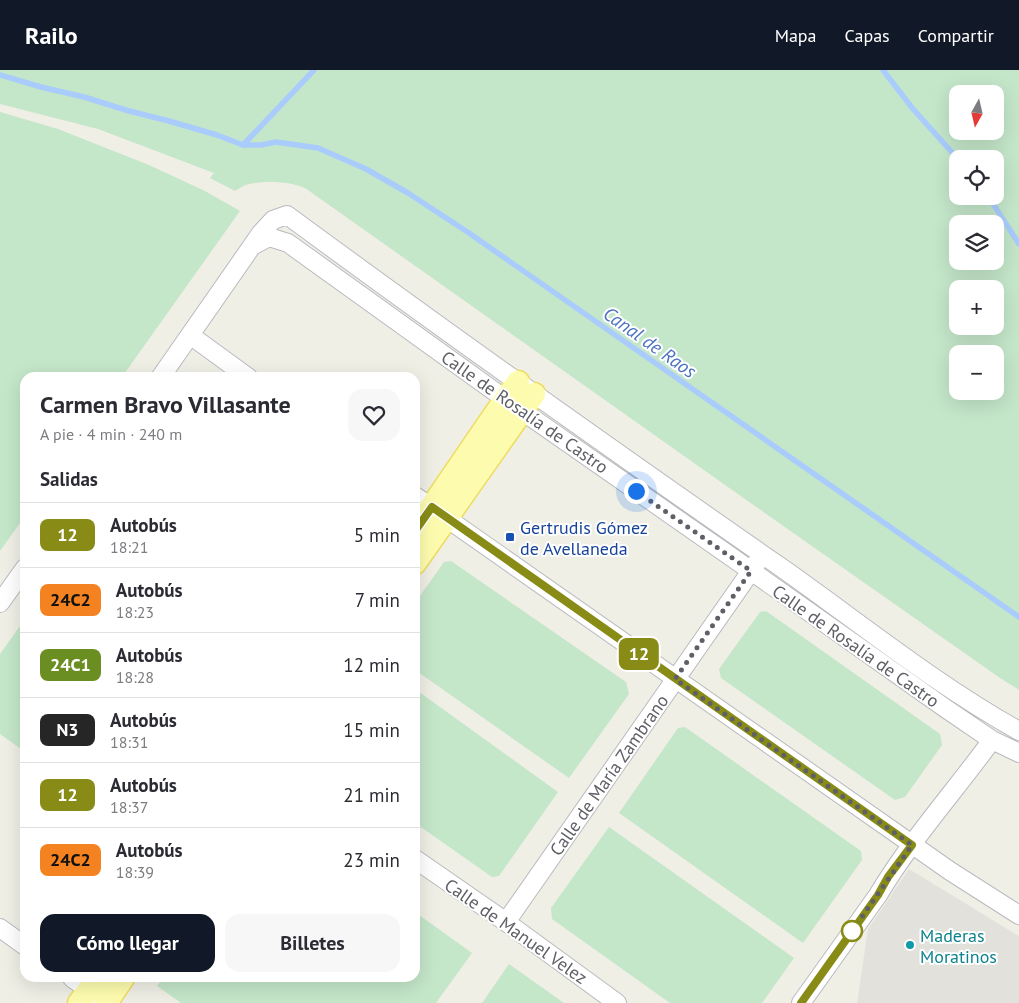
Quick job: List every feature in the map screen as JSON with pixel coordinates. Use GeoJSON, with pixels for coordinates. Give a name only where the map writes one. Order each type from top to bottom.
{"type":"FeatureCollection","features":[{"type":"Feature","properties":{"kind":"main road"},"geometry":{"type":"LineString","coordinates":[[420,524],[431,507],[520,396]]}},
{"type":"Feature","properties":{"kind":"main road"},"geometry":{"type":"LineString","coordinates":[[420,546],[431,507]]}},
{"type":"Feature","properties":{"kind":"main road"},"geometry":{"type":"LineString","coordinates":[[94,994],[116,982]]}},
{"type":"Feature","properties":{"kind":"street","name":"Calle de Rosalía de Castro"},"geometry":{"type":"LineString","coordinates":[[252,246],[273,220],[287,215],[520,396],[751,571],[945,708],[992,740],[1019,754]]}},
{"type":"Feature","properties":{"kind":"street","name":"Calle de Rosalía de Castro"},"geometry":{"type":"LineString","coordinates":[[252,246],[269,237],[288,243],[762,555],[974,705],[1019,731]]}},
{"type":"Feature","properties":{"kind":"street"},"geometry":{"type":"LineString","coordinates":[[164,372],[252,246]]}},
{"type":"Feature","properties":{"kind":"street"},"geometry":{"type":"LineString","coordinates":[[190,335],[241,372]]}},
{"type":"Feature","properties":{"kind":"street"},"geometry":{"type":"LineString","coordinates":[[431,507],[912,845],[1019,915]]}},
{"type":"Feature","properties":{"kind":"street","name":"Calle de María Zambrano"},"geometry":{"type":"LineString","coordinates":[[506,922],[762,555]]}},
{"type":"Feature","properties":{"kind":"street"},"geometry":{"type":"LineString","coordinates":[[0,603],[20,580]]}},
{"type":"Feature","properties":{"kind":"street"},"geometry":{"type":"LineString","coordinates":[[801,1003],[878,895],[888,877],[992,740]]}},
{"type":"Feature","properties":{"kind":"street","name":"Calle de Manuel Velez"},"geometry":{"type":"LineString","coordinates":[[420,863],[506,922],[617,1003]]}},
{"type":"Feature","properties":{"kind":"street"},"geometry":{"type":"LineString","coordinates":[[0,928],[20,942]]}},
{"type":"Feature","properties":{"kind":"shaded area"},"geometry":{"type":"Polygon","coordinates":[[[909,869],[1019,936],[1019,1003],[857,1003],[868,929],[909,869]]]}},
{"type":"Feature","properties":{"kind":"green space"},"geometry":{"type":"Polygon","coordinates":[[[0,70],[1019,70],[1019,690],[305,188],[292,184],[267,182],[252,183],[235,191],[210,178],[214,173],[98,129],[0,104],[0,70]]]}},
{"type":"Feature","properties":{"kind":"green space"},"geometry":{"type":"Polygon","coordinates":[[[0,112],[58,129],[149,165],[205,191],[240,211],[126,372],[20,372],[20,523],[0,551],[0,112]]]}},
{"type":"Feature","properties":{"kind":"green space"},"geometry":{"type":"Polygon","coordinates":[[[451,561],[626,682],[629,694],[569,778],[420,674],[420,596],[444,562],[451,561]]]}},
{"type":"Feature","properties":{"kind":"green space"},"geometry":{"type":"Polygon","coordinates":[[[766,611],[940,734],[942,745],[905,797],[895,800],[721,678],[719,669],[760,612],[766,611]]]}},
{"type":"Feature","properties":{"kind":"green space"},"geometry":{"type":"Polygon","coordinates":[[[20,626],[20,748],[0,734],[0,654],[20,626]]]}},
{"type":"Feature","properties":{"kind":"green space"},"geometry":{"type":"Polygon","coordinates":[[[420,693],[558,792],[499,876],[492,877],[420,827],[420,693]]]}},
{"type":"Feature","properties":{"kind":"green space"},"geometry":{"type":"Polygon","coordinates":[[[685,727],[861,851],[862,860],[803,943],[619,813],[678,728],[685,727]]]}},
{"type":"Feature","properties":{"kind":"green space"},"geometry":{"type":"Polygon","coordinates":[[[609,827],[794,958],[762,1003],[670,1003],[552,919],[551,908],[609,827]]]}},
{"type":"Feature","properties":{"kind":"green space"},"geometry":{"type":"Polygon","coordinates":[[[420,916],[472,953],[436,1003],[181,1003],[157,986],[160,982],[420,982],[420,916]]]}},
{"type":"Feature","properties":{"kind":"green space"},"geometry":{"type":"Polygon","coordinates":[[[509,964],[564,1003],[482,1003],[509,964]]]}},
{"type":"Feature","properties":{"kind":"waterway"},"geometry":{"type":"LineString","coordinates":[[243,145],[314,70]]}},
{"type":"Feature","properties":{"kind":"waterway"},"geometry":{"type":"LineString","coordinates":[[883,70],[913,109],[950,150]]}},
{"type":"Feature","properties":{"kind":"waterway","name":"Canal de Raos"},"geometry":{"type":"LineString","coordinates":[[0,75],[169,121],[243,145],[261,145],[276,142],[318,148],[366,169],[408,193],[469,233],[1019,617]]}},
{"type":"Feature","properties":{"kind":"waterway"},"geometry":{"type":"LineString","coordinates":[[994,205],[1019,244]]}},
{"type":"Feature","properties":{"kind":"bus line","name":"12"},"geometry":{"type":"LineString","coordinates":[[420,524],[432,507],[912,845],[801,1003]]}},
{"type":"Feature","properties":{"kind":"place","name":"Gertrudis Gómez de Avellaneda"},"geometry":{"type":"Point","coordinates":[510,537]}},
{"type":"Feature","properties":{"kind":"place","name":"Maderas Moratinos"},"geometry":{"type":"Point","coordinates":[910,945]}},
{"type":"Feature","properties":{"kind":"route"},"geometry":{"type":"LineString","coordinates":[[636,491],[751,571],[675,679],[912,845],[852,931]]}}]}
